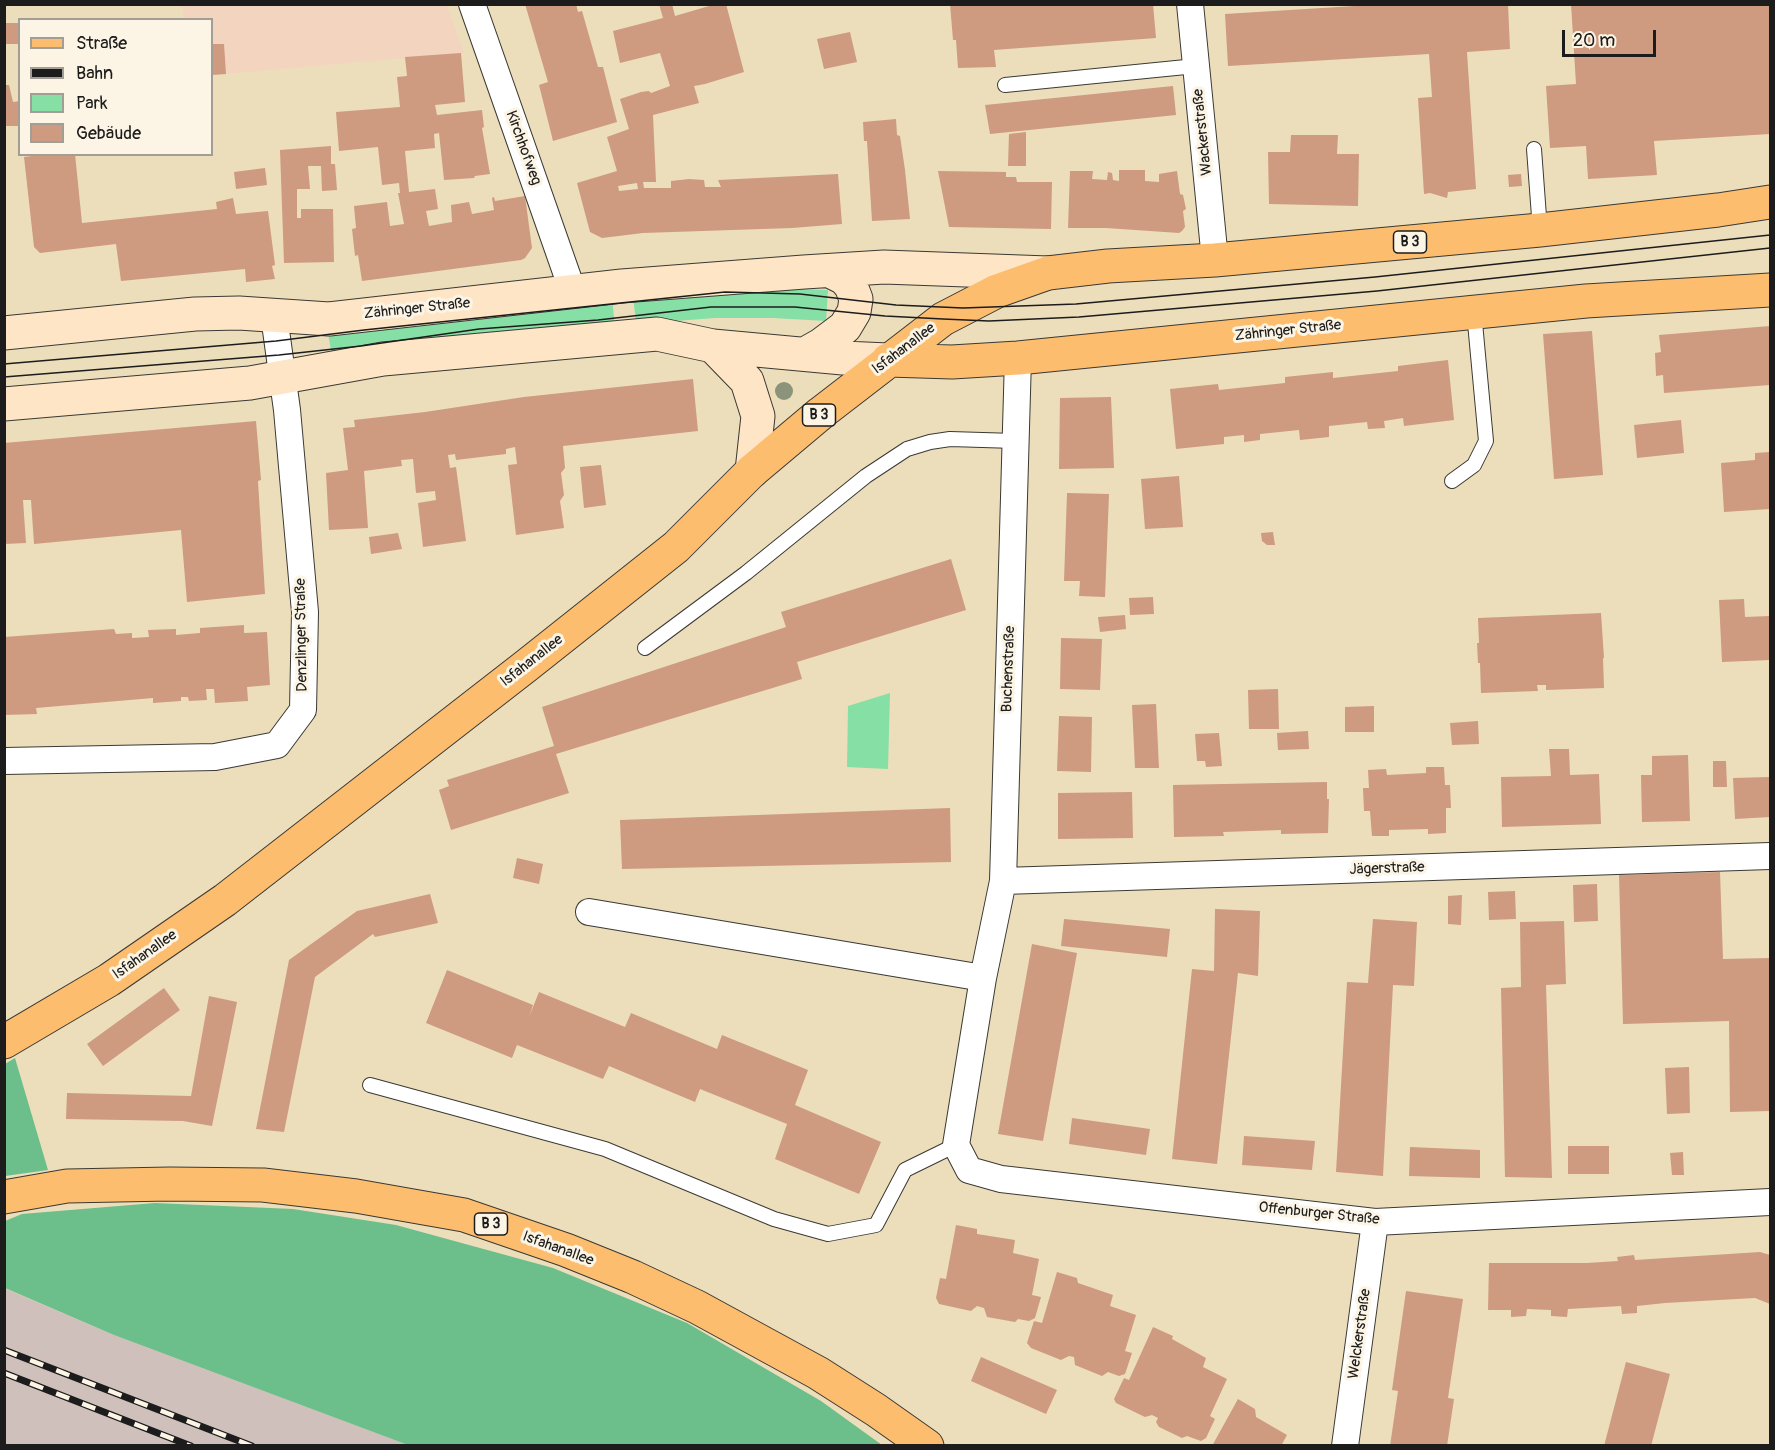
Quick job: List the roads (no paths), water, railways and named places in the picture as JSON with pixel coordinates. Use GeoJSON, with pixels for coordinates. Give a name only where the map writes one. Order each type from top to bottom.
{"type":"FeatureCollection","features":[{"type":"Feature","properties":{"kind":"main road","name":"Zähringer Straße"},"geometry":{"type":"LineString","coordinates":[[1048,273],[1540,230],[1770,202]]}},
{"type":"Feature","properties":{"kind":"main road","name":"Isfahanallee"},"geometry":{"type":"LineString","coordinates":[[4,1042],[109,980],[225,900],[676,547],[752,471],[888,360],[963,308],[997,291],[1048,273]]}},
{"type":"Feature","properties":{"kind":"main road","name":"Zähringer Straße"},"geometry":{"type":"LineString","coordinates":[[888,360],[952,362],[1018,358],[1586,301],[1770,290]]}},
{"type":"Feature","properties":{"kind":"main road","name":"Isfahanallee"},"geometry":{"type":"LineString","coordinates":[[4,1197],[67,1186],[263,1185],[356,1196],[465,1215],[566,1250],[698,1307],[818,1373],[927,1446]]}},
{"type":"Feature","properties":{"kind":"street","name":"Kirchhofweg"},"geometry":{"type":"LineString","coordinates":[[472,4],[573,292]]}},
{"type":"Feature","properties":{"kind":"street","name":"Wackerstraße"},"geometry":{"type":"LineString","coordinates":[[1190,4],[1215,260]]}},
{"type":"Feature","properties":{"kind":"street","name":"Zähringer Straße"},"geometry":{"type":"LineString","coordinates":[[4,333],[195,314],[239,313],[328,319],[622,286],[884,267],[1048,273]]}},
{"type":"Feature","properties":{"kind":"street"},"geometry":{"type":"LineString","coordinates":[[806,354],[845,327],[854,312],[856,299],[851,286],[844,278],[830,271]]}},
{"type":"Feature","properties":{"kind":"street","name":"Denzlinger Straße"},"geometry":{"type":"LineString","coordinates":[[4,761],[215,757],[277,745],[303,710],[305,612],[287,410],[274,316]]}},
{"type":"Feature","properties":{"kind":"street","name":"Zähringer Straße"},"geometry":{"type":"LineString","coordinates":[[4,404],[250,383],[383,359],[657,334],[713,346],[888,360]]}},
{"type":"Feature","properties":{"kind":"street"},"geometry":{"type":"LineString","coordinates":[[713,346],[747,381],[758,416],[752,471]]}},
{"type":"Feature","properties":{"kind":"street","name":"Buchenstraße"},"geometry":{"type":"LineString","coordinates":[[956,1145],[983,978],[1003,881],[1018,358]]}},
{"type":"Feature","properties":{"kind":"street","name":"Jägerstraße"},"geometry":{"type":"LineString","coordinates":[[1003,881],[1770,856]]}},
{"type":"Feature","properties":{"kind":"street"},"geometry":{"type":"LineString","coordinates":[[589,912],[983,978]]}},
{"type":"Feature","properties":{"kind":"street","name":"Offenburger Straße"},"geometry":{"type":"LineString","coordinates":[[956,1145],[969,1170],[1002,1179],[1375,1221],[1770,1202]]}},
{"type":"Feature","properties":{"kind":"street","name":"Welckerstraße"},"geometry":{"type":"LineString","coordinates":[[1344,1446],[1375,1221]]}},
{"type":"Feature","properties":{"kind":"lane"},"geometry":{"type":"LineString","coordinates":[[1005,85],[1196,66]]}},
{"type":"Feature","properties":{"kind":"lane"},"geometry":{"type":"LineString","coordinates":[[1534,149],[1540,230]]}},
{"type":"Feature","properties":{"kind":"lane"},"geometry":{"type":"LineString","coordinates":[[1452,481],[1474,465],[1486,441],[1474,312]]}},
{"type":"Feature","properties":{"kind":"lane"},"geometry":{"type":"LineString","coordinates":[[645,648],[746,573],[866,476],[907,449],[950,439],[1015,441]]}},
{"type":"Feature","properties":{"kind":"lane"},"geometry":{"type":"LineString","coordinates":[[370,1085],[604,1149],[774,1219],[828,1234],[876,1225],[905,1170],[956,1145]]}},
{"type":"Feature","properties":{"kind":"tram line"},"geometry":{"type":"LineString","coordinates":[[4,364],[276,341],[725,292],[800,294],[896,305],[963,308],[1076,304],[1375,277],[1770,235]]}},
{"type":"Feature","properties":{"kind":"tram line"},"geometry":{"type":"LineString","coordinates":[[4,377],[279,355],[479,329],[598,320],[711,307],[795,307],[885,316],[989,321],[1079,317],[1377,291],[1770,248]]}},
{"type":"Feature","properties":{"kind":"railway"},"geometry":{"type":"LineString","coordinates":[[4,1350],[252,1446]]}},
{"type":"Feature","properties":{"kind":"railway"},"geometry":{"type":"LineString","coordinates":[[4,1373],[191,1446]]}}]}
